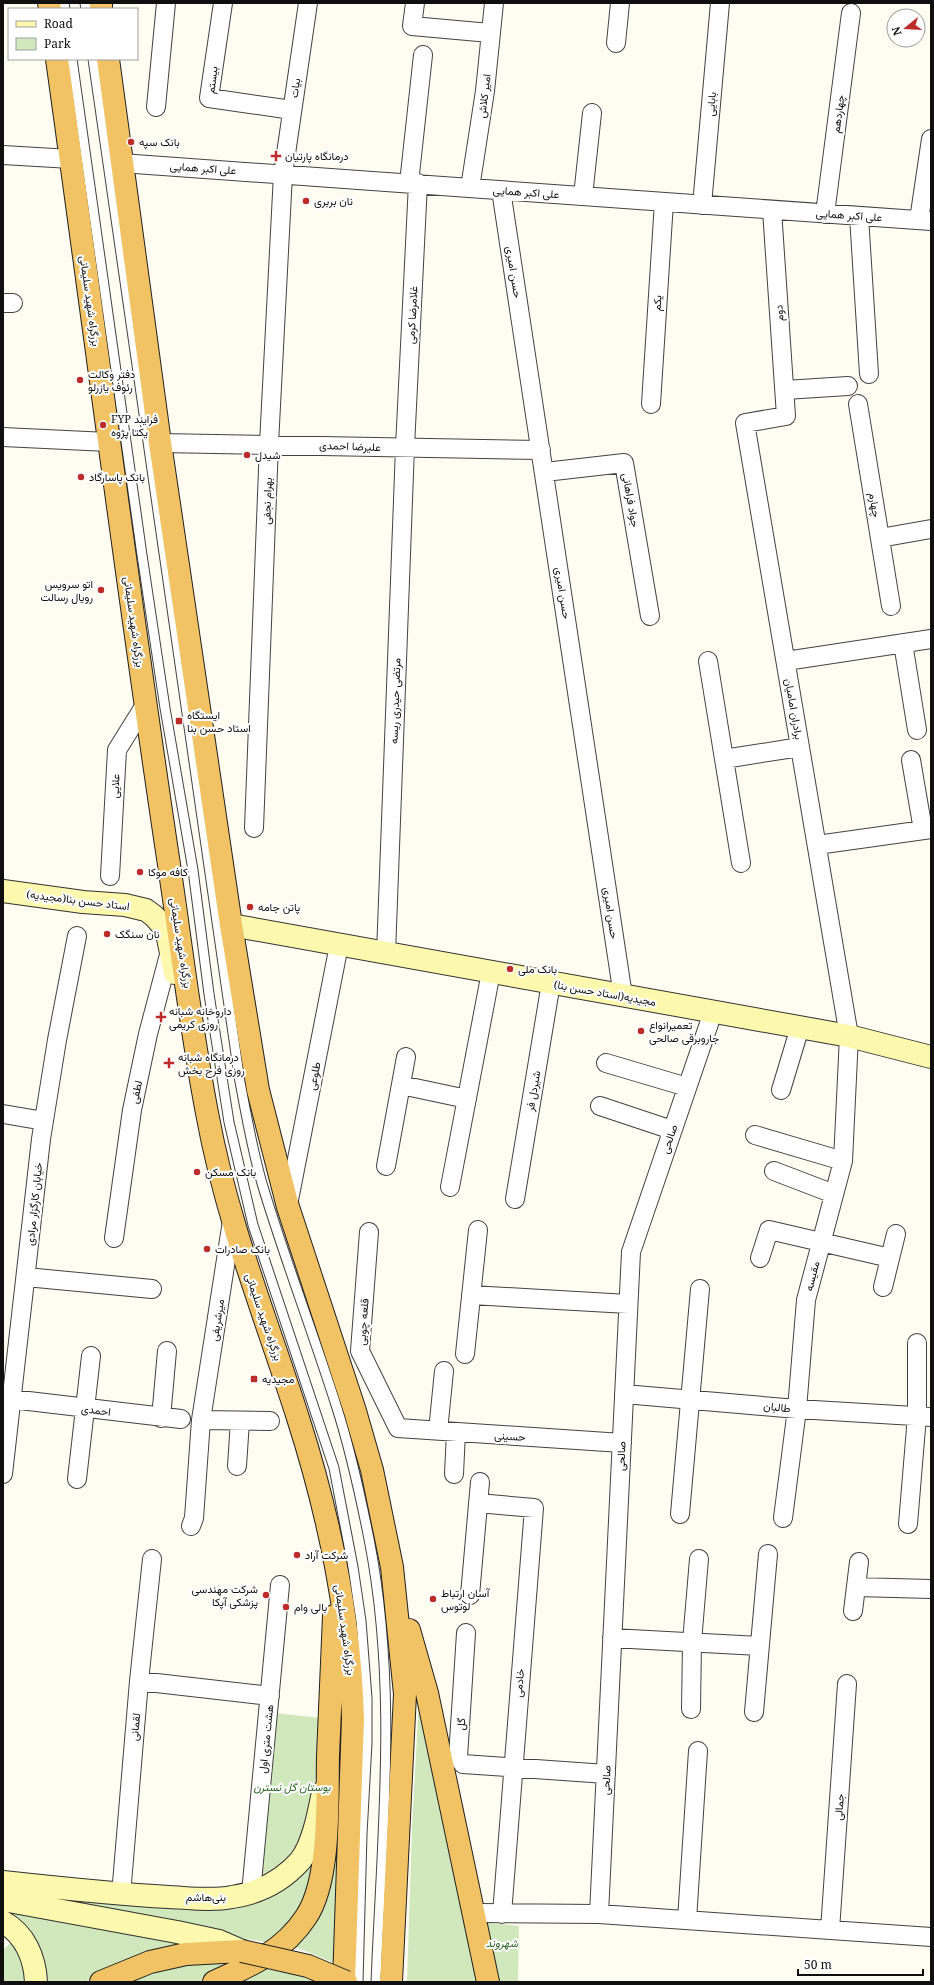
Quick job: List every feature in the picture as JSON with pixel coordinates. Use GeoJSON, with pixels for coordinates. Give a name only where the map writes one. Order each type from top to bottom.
{"type":"FeatureCollection","features":[{"type":"Feature","properties":{"kind":"highway","name":"بزرگراه شهید سلیمانی"},"geometry":{"type":"LineString","coordinates":[[57,60],[145,705],[208,1119],[232,1221],[299,1421],[314,1473],[336,1565],[348,1645],[352,1680],[353,1718],[345,1982]]}},
{"type":"Feature","properties":{"kind":"highway"},"geometry":{"type":"LineString","coordinates":[[108,60],[160,443],[231,925],[258,1090],[288,1207],[372,1470],[392,1567],[427,1694],[475,1913],[488,1982]]}},
{"type":"Feature","properties":{"kind":"highway"},"geometry":{"type":"LineString","coordinates":[[214,1982],[270,1954],[297,1929],[310,1911],[318,1887],[324,1856],[336,1565]]}},
{"type":"Feature","properties":{"kind":"highway"},"geometry":{"type":"LineString","coordinates":[[391,1982],[405,1694],[392,1567]]}},
{"type":"Feature","properties":{"kind":"highway"},"geometry":{"type":"LineString","coordinates":[[101,1982],[150,1962],[186,1954],[242,1951],[308,1966],[345,1982]]}},
{"type":"Feature","properties":{"kind":"main road","name":"استاد حسن بنا(مجیدیه)"},"geometry":{"type":"LineString","coordinates":[[3,891],[83,902],[125,905],[146,910],[163,926],[170,949],[182,1009],[208,1119]]}},
{"type":"Feature","properties":{"kind":"main road","name":"مجیدیه(استاد حسن بنا)"},"geometry":{"type":"LineString","coordinates":[[231,925],[849,1036],[931,1058]]}},
{"type":"Feature","properties":{"kind":"main road","name":"بنی‌هاشم"},"geometry":{"type":"LineString","coordinates":[[3,1882],[121,1894],[211,1899],[232,1898],[251,1893],[270,1886],[287,1875],[301,1859],[307,1849],[314,1828],[328,1767]]}},
{"type":"Feature","properties":{"kind":"main road"},"geometry":{"type":"LineString","coordinates":[[3,1900],[177,1932],[219,1941],[242,1951]]}},
{"type":"Feature","properties":{"kind":"main road"},"geometry":{"type":"LineString","coordinates":[[3,1922],[19,1935],[29,1950],[36,1970],[36,1982]]}},
{"type":"Feature","properties":{"kind":"street"},"geometry":{"type":"LineString","coordinates":[[156,107],[166,3]]}},
{"type":"Feature","properties":{"kind":"street","name":"بیستم"},"geometry":{"type":"LineString","coordinates":[[223,3],[209,98],[292,110]]}},
{"type":"Feature","properties":{"kind":"street","name":"بیات"},"geometry":{"type":"LineString","coordinates":[[283,174],[308,3]]}},
{"type":"Feature","properties":{"kind":"street"},"geometry":{"type":"LineString","coordinates":[[415,3],[412,26],[490,32]]}},
{"type":"Feature","properties":{"kind":"street","name":"امیر کلاش"},"geometry":{"type":"LineString","coordinates":[[470,188],[485,92],[494,3]]}},
{"type":"Feature","properties":{"kind":"street"},"geometry":{"type":"LineString","coordinates":[[616,43],[620,3]]}},
{"type":"Feature","properties":{"kind":"street","name":"بابایی"},"geometry":{"type":"LineString","coordinates":[[702,205],[720,3]]}},
{"type":"Feature","properties":{"kind":"street","name":"چهاردهم"},"geometry":{"type":"LineString","coordinates":[[825,214],[851,13]]}},
{"type":"Feature","properties":{"kind":"street","name":"غلامرضا کرمی"},"geometry":{"type":"LineString","coordinates":[[405,447],[414,183],[423,55]]}},
{"type":"Feature","properties":{"kind":"street"},"geometry":{"type":"LineString","coordinates":[[583,196],[592,113]]}},
{"type":"Feature","properties":{"kind":"street"},"geometry":{"type":"LineString","coordinates":[[925,221],[931,139]]}},
{"type":"Feature","properties":{"kind":"street"},"geometry":{"type":"LineString","coordinates":[[3,155],[71,159]]}},
{"type":"Feature","properties":{"kind":"street","name":"علی اکبر همایی"},"geometry":{"type":"LineString","coordinates":[[121,163],[925,221]]}},
{"type":"Feature","properties":{"kind":"street","name":"بهرام نجفی"},"geometry":{"type":"LineString","coordinates":[[254,828],[269,444],[283,174]]}},
{"type":"Feature","properties":{"kind":"street","name":"حسن امیری"},"geometry":{"type":"LineString","coordinates":[[501,190],[545,472],[623,996]]}},
{"type":"Feature","properties":{"kind":"street","name":"یکم"},"geometry":{"type":"LineString","coordinates":[[651,404],[664,202]]}},
{"type":"Feature","properties":{"kind":"street","name":"دوم"},"geometry":{"type":"LineString","coordinates":[[772,210],[786,416]]}},
{"type":"Feature","properties":{"kind":"street"},"geometry":{"type":"LineString","coordinates":[[859,216],[869,374]]}},
{"type":"Feature","properties":{"kind":"street"},"geometry":{"type":"LineString","coordinates":[[785,390],[848,386]]}},
{"type":"Feature","properties":{"kind":"street","name":"چهارم"},"geometry":{"type":"LineString","coordinates":[[858,404],[891,606]]}},
{"type":"Feature","properties":{"kind":"street","name":"برادران امامیان"},"geometry":{"type":"LineString","coordinates":[[786,416],[746,423],[849,1036]]}},
{"type":"Feature","properties":{"kind":"street"},"geometry":{"type":"LineString","coordinates":[[3,437],[108,442]]}},
{"type":"Feature","properties":{"kind":"street","name":"علیرضا احمدی"},"geometry":{"type":"LineString","coordinates":[[160,443],[541,450]]}},
{"type":"Feature","properties":{"kind":"street","name":"مرتضی حیدری ریسه"},"geometry":{"type":"LineString","coordinates":[[386,954],[405,447]]}},
{"type":"Feature","properties":{"kind":"street","name":"جواد فراهانی"},"geometry":{"type":"LineString","coordinates":[[545,472],[624,463],[650,616]]}},
{"type":"Feature","properties":{"kind":"street"},"geometry":{"type":"LineString","coordinates":[[880,538],[931,529]]}},
{"type":"Feature","properties":{"kind":"street"},"geometry":{"type":"LineString","coordinates":[[786,660],[931,639]]}},
{"type":"Feature","properties":{"kind":"street"},"geometry":{"type":"LineString","coordinates":[[903,643],[917,730]]}},
{"type":"Feature","properties":{"kind":"street"},"geometry":{"type":"LineString","coordinates":[[708,661],[741,863]]}},
{"type":"Feature","properties":{"kind":"street","name":"علایی"},"geometry":{"type":"LineString","coordinates":[[110,876],[117,750],[145,705]]}},
{"type":"Feature","properties":{"kind":"street"},"geometry":{"type":"LineString","coordinates":[[724,759],[800,748]]}},
{"type":"Feature","properties":{"kind":"street"},"geometry":{"type":"LineString","coordinates":[[817,845],[927,830],[911,760]]}},
{"type":"Feature","properties":{"kind":"street","name":"خیابان کارگزار مرادی"},"geometry":{"type":"LineString","coordinates":[[3,1474],[7,1399],[26,1277],[44,1121],[77,936]]}},
{"type":"Feature","properties":{"kind":"street","name":"طلوعی"},"geometry":{"type":"LineString","coordinates":[[288,1207],[339,945]]}},
{"type":"Feature","properties":{"kind":"street","name":"لطفی"},"geometry":{"type":"LineString","coordinates":[[114,1238],[132,1110],[148,1034],[170,949]]}},
{"type":"Feature","properties":{"kind":"street"},"geometry":{"type":"LineString","coordinates":[[450,1187],[491,972]]}},
{"type":"Feature","properties":{"kind":"street","name":"شیردل فر"},"geometry":{"type":"LineString","coordinates":[[515,1199],[551,983]]}},
{"type":"Feature","properties":{"kind":"street","name":"صالحی"},"geometry":{"type":"LineString","coordinates":[[599,1914],[631,1252],[713,1012]]}},
{"type":"Feature","properties":{"kind":"street"},"geometry":{"type":"LineString","coordinates":[[781,1090],[800,1027]]}},
{"type":"Feature","properties":{"kind":"street","name":"مقیسه"},"geometry":{"type":"LineString","coordinates":[[783,1518],[797,1409],[806,1300],[820,1241],[843,1161],[849,1036]]}},
{"type":"Feature","properties":{"kind":"street"},"geometry":{"type":"LineString","coordinates":[[386,1166],[406,1057]]}},
{"type":"Feature","properties":{"kind":"street"},"geometry":{"type":"LineString","coordinates":[[606,1063],[687,1086]]}},
{"type":"Feature","properties":{"kind":"street"},"geometry":{"type":"LineString","coordinates":[[401,1085],[467,1099]]}},
{"type":"Feature","properties":{"kind":"street"},"geometry":{"type":"LineString","coordinates":[[600,1106],[672,1130]]}},
{"type":"Feature","properties":{"kind":"street"},"geometry":{"type":"LineString","coordinates":[[3,1114],[44,1121]]}},
{"type":"Feature","properties":{"kind":"street"},"geometry":{"type":"LineString","coordinates":[[755,1135],[843,1161]]}},
{"type":"Feature","properties":{"kind":"street"},"geometry":{"type":"LineString","coordinates":[[774,1171],[834,1194]]}},
{"type":"Feature","properties":{"kind":"street","name":"میرشریفی"},"geometry":{"type":"LineString","coordinates":[[201,1420],[232,1221]]}},
{"type":"Feature","properties":{"kind":"street"},"geometry":{"type":"LineString","coordinates":[[465,1354],[478,1230]]}},
{"type":"Feature","properties":{"kind":"street"},"geometry":{"type":"LineString","coordinates":[[760,1258],[770,1230],[890,1258]]}},
{"type":"Feature","properties":{"kind":"street","name":"قلعه چوبی"},"geometry":{"type":"LineString","coordinates":[[369,1232],[360,1352],[398,1428]]}},
{"type":"Feature","properties":{"kind":"street"},"geometry":{"type":"LineString","coordinates":[[883,1287],[896,1234]]}},
{"type":"Feature","properties":{"kind":"street"},"geometry":{"type":"LineString","coordinates":[[26,1277],[152,1289]]}},
{"type":"Feature","properties":{"kind":"street"},"geometry":{"type":"LineString","coordinates":[[680,1514],[692,1399],[700,1289]]}},
{"type":"Feature","properties":{"kind":"street"},"geometry":{"type":"LineString","coordinates":[[471,1295],[628,1304]]}},
{"type":"Feature","properties":{"kind":"street"},"geometry":{"type":"LineString","coordinates":[[908,1524],[924,1416],[916,1343]]}},
{"type":"Feature","properties":{"kind":"street"},"geometry":{"type":"LineString","coordinates":[[161,1418],[167,1351]]}},
{"type":"Feature","properties":{"kind":"street"},"geometry":{"type":"LineString","coordinates":[[77,1478],[91,1356]]}},
{"type":"Feature","properties":{"kind":"street"},"geometry":{"type":"LineString","coordinates":[[444,1371],[447,1432],[454,1474]]}},
{"type":"Feature","properties":{"kind":"street","name":"طالبان"},"geometry":{"type":"LineString","coordinates":[[624,1394],[797,1409],[924,1416]]}},
{"type":"Feature","properties":{"kind":"street","name":"احمدی"},"geometry":{"type":"LineString","coordinates":[[7,1399],[161,1418],[181,1419]]}},
{"type":"Feature","properties":{"kind":"street"},"geometry":{"type":"LineString","coordinates":[[191,1526],[194,1518],[201,1420],[270,1421]]}},
{"type":"Feature","properties":{"kind":"street"},"geometry":{"type":"LineString","coordinates":[[237,1466],[240,1421]]}},
{"type":"Feature","properties":{"kind":"street","name":"حسینی"},"geometry":{"type":"LineString","coordinates":[[398,1428],[622,1443]]}},
{"type":"Feature","properties":{"kind":"street"},"geometry":{"type":"LineString","coordinates":[[470,1594],[480,1482]]}},
{"type":"Feature","properties":{"kind":"street","name":"خادمی"},"geometry":{"type":"LineString","coordinates":[[478,1502],[534,1508],[512,1767],[502,1914]]}},
{"type":"Feature","properties":{"kind":"street"},"geometry":{"type":"LineString","coordinates":[[754,1712],[768,1554]]}},
{"type":"Feature","properties":{"kind":"street","name":"لقمانی"},"geometry":{"type":"LineString","coordinates":[[121,1894],[139,1681],[152,1559]]}},
{"type":"Feature","properties":{"kind":"street"},"geometry":{"type":"LineString","coordinates":[[691,1708],[692,1642],[699,1559]]}},
{"type":"Feature","properties":{"kind":"street"},"geometry":{"type":"LineString","coordinates":[[853,1610],[859,1562]]}},
{"type":"Feature","properties":{"kind":"street","name":"هشت متری اول"},"geometry":{"type":"LineString","coordinates":[[251,1893],[280,1585]]}},
{"type":"Feature","properties":{"kind":"street"},"geometry":{"type":"LineString","coordinates":[[856,1587],[931,1589]]}},
{"type":"Feature","properties":{"kind":"street","name":"گل"},"geometry":{"type":"LineString","coordinates":[[466,1632],[458,1757],[463,1764],[512,1767]]}},
{"type":"Feature","properties":{"kind":"street"},"geometry":{"type":"LineString","coordinates":[[612,1638],[759,1646]]}},
{"type":"Feature","properties":{"kind":"street"},"geometry":{"type":"LineString","coordinates":[[139,1681],[270,1696]]}},
{"type":"Feature","properties":{"kind":"street","name":"جمالی"},"geometry":{"type":"LineString","coordinates":[[830,1930],[847,1684]]}},
{"type":"Feature","properties":{"kind":"street"},"geometry":{"type":"LineString","coordinates":[[687,1920],[698,1752]]}},
{"type":"Feature","properties":{"kind":"street"},"geometry":{"type":"LineString","coordinates":[[512,1767],[606,1774]]}},
{"type":"Feature","properties":{"kind":"street"},"geometry":{"type":"LineString","coordinates":[[475,1913],[599,1914],[931,1937]]}},
{"type":"Feature","properties":{"kind":"lane"},"geometry":{"type":"LineString","coordinates":[[72,60],[165,708],[194,877],[229,1122],[254,1226],[334,1468],[353,1567],[361,1621],[367,1698],[367,1743],[358,1982]]}},
{"type":"Feature","properties":{"kind":"lane"},"geometry":{"type":"LineString","coordinates":[[93,60],[136,367],[206,840],[227,1001],[241,1089],[263,1188],[337,1407],[350,1455],[369,1541],[381,1619],[387,1738],[376,1982]]}},
{"type":"Feature","properties":{"kind":"green space"},"geometry":{"type":"Polygon","coordinates":[[[341,1662],[343,1691],[335,1963],[290,1945],[309,1921],[341,1662]]]}},
{"type":"Feature","properties":{"kind":"green space"},"geometry":{"type":"Polygon","coordinates":[[[419,1699],[481,1982],[407,1982],[412,1827],[419,1699]]]}},
{"type":"Feature","properties":{"kind":"green space","name":"بوستان گل نسترن"},"geometry":{"type":"Polygon","coordinates":[[[275,1713],[321,1718],[315,1788],[296,1855],[260,1883],[275,1713]]]}},
{"type":"Feature","properties":{"kind":"green space"},"geometry":{"type":"Polygon","coordinates":[[[318,1835],[310,1899],[277,1944],[184,1928],[3,1887],[236,1906],[318,1835]]]}},
{"type":"Feature","properties":{"kind":"green space"},"geometry":{"type":"Polygon","coordinates":[[[3,1906],[224,1948],[104,1971],[84,1982],[42,1982],[3,1916],[3,1906]]]}},
{"type":"Feature","properties":{"kind":"green space","name":"شهروند"},"geometry":{"type":"Polygon","coordinates":[[[481,1922],[519,1926],[518,1982],[493,1982],[481,1922]]]}},
{"type":"Feature","properties":{"kind":"green space"},"geometry":{"type":"Polygon","coordinates":[[[15,1938],[32,1982],[3,1982],[3,1950],[15,1938]]]}},
{"type":"Feature","properties":{"kind":"green space"},"geometry":{"type":"Polygon","coordinates":[[[185,1962],[243,1962],[203,1982],[121,1982],[185,1962]]]}},
{"type":"Feature","properties":{"kind":"green space"},"geometry":{"type":"Polygon","coordinates":[[[265,1965],[320,1982],[227,1982],[265,1965]]]}},
{"type":"Feature","properties":{"kind":"place","name":"بانک سپه"},"geometry":{"type":"Point","coordinates":[131,142]}},
{"type":"Feature","properties":{"kind":"place","name":"درمانگاه پارتیان"},"geometry":{"type":"Point","coordinates":[276,156]}},
{"type":"Feature","properties":{"kind":"place","name":"نان بربری"},"geometry":{"type":"Point","coordinates":[306,201]}},
{"type":"Feature","properties":{"kind":"place","name":"دفتر وکالت رئوف یازرلو"},"geometry":{"type":"Point","coordinates":[80,380]}},
{"type":"Feature","properties":{"kind":"place","name":"FYP فرایند یکتا پژوه"},"geometry":{"type":"Point","coordinates":[103,425]}},
{"type":"Feature","properties":{"kind":"place","name":"شیدل"},"geometry":{"type":"Point","coordinates":[247,455]}},
{"type":"Feature","properties":{"kind":"place","name":"بانک پاسارگاد"},"geometry":{"type":"Point","coordinates":[81,477]}},
{"type":"Feature","properties":{"kind":"place","name":"اتو سرویس رویال رسالت"},"geometry":{"type":"Point","coordinates":[101,590]}},
{"type":"Feature","properties":{"kind":"place","name":"ایستگاه استاد حسن بنا"},"geometry":{"type":"Point","coordinates":[179,721]}},
{"type":"Feature","properties":{"kind":"place","name":"کافه موکا"},"geometry":{"type":"Point","coordinates":[140,872]}},
{"type":"Feature","properties":{"kind":"place","name":"پاتن جامه"},"geometry":{"type":"Point","coordinates":[250,907]}},
{"type":"Feature","properties":{"kind":"place","name":"نان سنگک"},"geometry":{"type":"Point","coordinates":[107,934]}},
{"type":"Feature","properties":{"kind":"place","name":"بانک ملی"},"geometry":{"type":"Point","coordinates":[510,969]}},
{"type":"Feature","properties":{"kind":"place","name":"داروخانه شبانه روزی کریمی"},"geometry":{"type":"Point","coordinates":[161,1017]}},
{"type":"Feature","properties":{"kind":"place","name":"تعمیرانواع جاروبرقی صالحی"},"geometry":{"type":"Point","coordinates":[641,1031]}},
{"type":"Feature","properties":{"kind":"place","name":"درمانگاه شبانه روزی فرح بخش"},"geometry":{"type":"Point","coordinates":[169,1063]}},
{"type":"Feature","properties":{"kind":"place","name":"بانک مسکن"},"geometry":{"type":"Point","coordinates":[197,1172]}},
{"type":"Feature","properties":{"kind":"place","name":"بانک صادرات"},"geometry":{"type":"Point","coordinates":[207,1249]}},
{"type":"Feature","properties":{"kind":"place","name":"مجیدیه"},"geometry":{"type":"Point","coordinates":[254,1379]}},
{"type":"Feature","properties":{"kind":"place","name":"شرکت آراد"},"geometry":{"type":"Point","coordinates":[297,1555]}},
{"type":"Feature","properties":{"kind":"place","name":"شرکت مهندسی پزشکی آپکا"},"geometry":{"type":"Point","coordinates":[266,1595]}},
{"type":"Feature","properties":{"kind":"place","name":"آسان ارتباط لوتوس"},"geometry":{"type":"Point","coordinates":[433,1599]}},
{"type":"Feature","properties":{"kind":"place","name":"بالی وام"},"geometry":{"type":"Point","coordinates":[286,1607]}}]}
